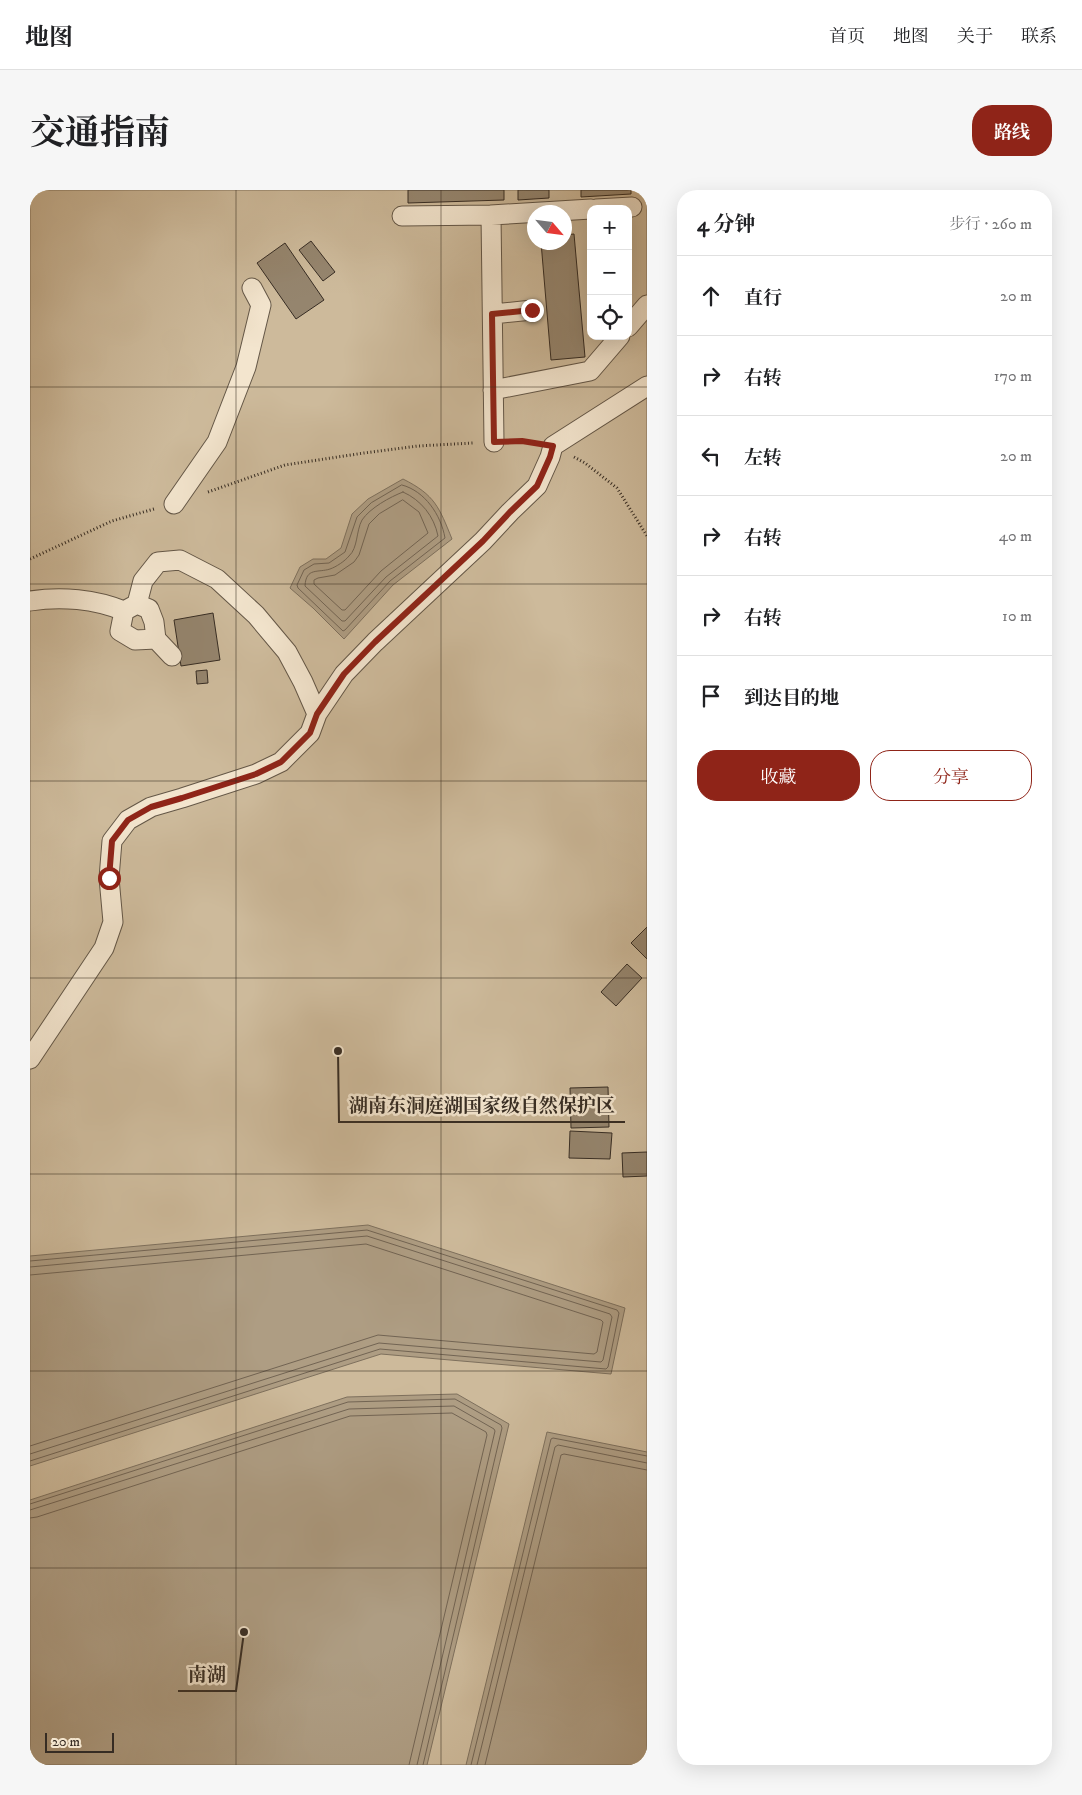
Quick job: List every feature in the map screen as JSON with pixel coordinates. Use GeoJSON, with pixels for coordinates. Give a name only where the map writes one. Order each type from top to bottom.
{"type":"FeatureCollection","features":[{"type":"Feature","properties":{"kind":"street"},"geometry":{"type":"LineString","coordinates":[[402,216],[491,215],[587,209]]}},
{"type":"Feature","properties":{"kind":"street"},"geometry":{"type":"LineString","coordinates":[[491,215],[494,442]]}},
{"type":"Feature","properties":{"kind":"street"},"geometry":{"type":"LineString","coordinates":[[174,504],[217,442],[246,367],[261,305],[252,288]]}},
{"type":"Feature","properties":{"kind":"street"},"geometry":{"type":"LineString","coordinates":[[632,322],[647,305]]}},
{"type":"Feature","properties":{"kind":"street"},"geometry":{"type":"LineString","coordinates":[[492,314],[532,310]]}},
{"type":"Feature","properties":{"kind":"street"},"geometry":{"type":"LineString","coordinates":[[493,390],[590,371],[617,340]]}},
{"type":"Feature","properties":{"kind":"street"},"geometry":{"type":"LineString","coordinates":[[30,1059],[104,948],[113,922],[109,878],[112,841],[128,820],[151,807],[256,774],[281,762],[310,733],[317,714],[344,674],[375,642],[483,541],[537,486],[553,446],[647,386]]}},
{"type":"Feature","properties":{"kind":"street"},"geometry":{"type":"LineString","coordinates":[[156,639],[135,640],[120,631],[143,581],[158,562],[180,560],[217,579],[256,615],[287,652],[304,682],[317,714]]}},
{"type":"Feature","properties":{"kind":"street"},"geometry":{"type":"LineString","coordinates":[[30,601],[78,600],[148,609],[154,622],[156,639],[172,656]]}},
{"type":"Feature","properties":{"kind":"path"},"geometry":{"type":"LineString","coordinates":[[30,559],[112,521],[174,504],[285,465],[391,450],[494,442],[522,441],[553,446],[585,463],[617,488],[647,536]]}},
{"type":"Feature","properties":{"kind":"shaded area"},"geometry":{"type":"Polygon","coordinates":[[[30,190],[647,190],[647,1765],[30,1765],[30,190]]]}},
{"type":"Feature","properties":{"kind":"water"},"geometry":{"type":"Polygon","coordinates":[[[403,479],[422,491],[435,503],[452,539],[393,585],[344,639],[290,588],[300,567],[313,559],[326,559],[341,548],[352,514],[368,499],[403,479]]]}},
{"type":"Feature","properties":{"kind":"water"},"geometry":{"type":"Polygon","coordinates":[[[368,1225],[625,1308],[611,1374],[381,1354],[30,1466],[30,1256],[368,1225]]]}},
{"type":"Feature","properties":{"kind":"water"},"geometry":{"type":"Polygon","coordinates":[[[457,1394],[509,1424],[427,1765],[30,1765],[30,1500],[347,1397],[457,1394]]]}},
{"type":"Feature","properties":{"kind":"water"},"geometry":{"type":"Polygon","coordinates":[[[547,1432],[647,1452],[647,1765],[466,1765],[547,1432]]]}},
{"type":"Feature","properties":{"kind":"building"},"geometry":{"type":"Polygon","coordinates":[[[408,190],[504,190],[504,200],[408,203],[408,190]]]}},
{"type":"Feature","properties":{"kind":"building"},"geometry":{"type":"Polygon","coordinates":[[[518,190],[549,190],[549,198],[518,200],[518,190]]]}},
{"type":"Feature","properties":{"kind":"building"},"geometry":{"type":"Polygon","coordinates":[[[581,190],[631,190],[631,194],[581,197],[581,190]]]}},
{"type":"Feature","properties":{"kind":"building"},"geometry":{"type":"Polygon","coordinates":[[[572,234],[574,234],[585,357],[551,360],[542,250],[572,250],[572,234]]]}},
{"type":"Feature","properties":{"kind":"building"},"geometry":{"type":"Polygon","coordinates":[[[311,241],[335,272],[323,281],[299,250],[311,241]]]}},
{"type":"Feature","properties":{"kind":"building"},"geometry":{"type":"Polygon","coordinates":[[[285,243],[324,300],[296,319],[257,263],[285,243]]]}},
{"type":"Feature","properties":{"kind":"building"},"geometry":{"type":"Polygon","coordinates":[[[213,613],[220,660],[181,666],[174,620],[213,613]]]}},
{"type":"Feature","properties":{"kind":"building"},"geometry":{"type":"Polygon","coordinates":[[[207,670],[208,683],[197,684],[196,671],[207,670]]]}},
{"type":"Feature","properties":{"kind":"building"},"geometry":{"type":"Polygon","coordinates":[[[647,927],[647,959],[631,943],[647,927]]]}},
{"type":"Feature","properties":{"kind":"building"},"geometry":{"type":"Polygon","coordinates":[[[627,964],[642,978],[616,1006],[601,992],[627,964]]]}},
{"type":"Feature","properties":{"kind":"building"},"geometry":{"type":"Polygon","coordinates":[[[608,1087],[609,1127],[571,1128],[570,1088],[608,1087]]]}},
{"type":"Feature","properties":{"kind":"building"},"geometry":{"type":"Polygon","coordinates":[[[570,1131],[612,1133],[610,1159],[569,1158],[570,1131]]]}},
{"type":"Feature","properties":{"kind":"building"},"geometry":{"type":"Polygon","coordinates":[[[647,1152],[647,1176],[623,1177],[622,1153],[647,1152]]]}},
{"type":"Feature","properties":{"kind":"place","name":"湖南东洞庭湖国家级自然保护区"},"geometry":{"type":"Point","coordinates":[338,1051]}},
{"type":"Feature","properties":{"kind":"place","name":"南湖"},"geometry":{"type":"Point","coordinates":[244,1632]}},
{"type":"Feature","properties":{"kind":"route"},"geometry":{"type":"LineString","coordinates":[[109,878],[112,841],[128,820],[151,807],[256,774],[281,762],[310,733],[317,714],[344,674],[375,642],[483,541],[537,486],[553,446],[522,441],[494,442],[492,314],[532,310]]}}]}
